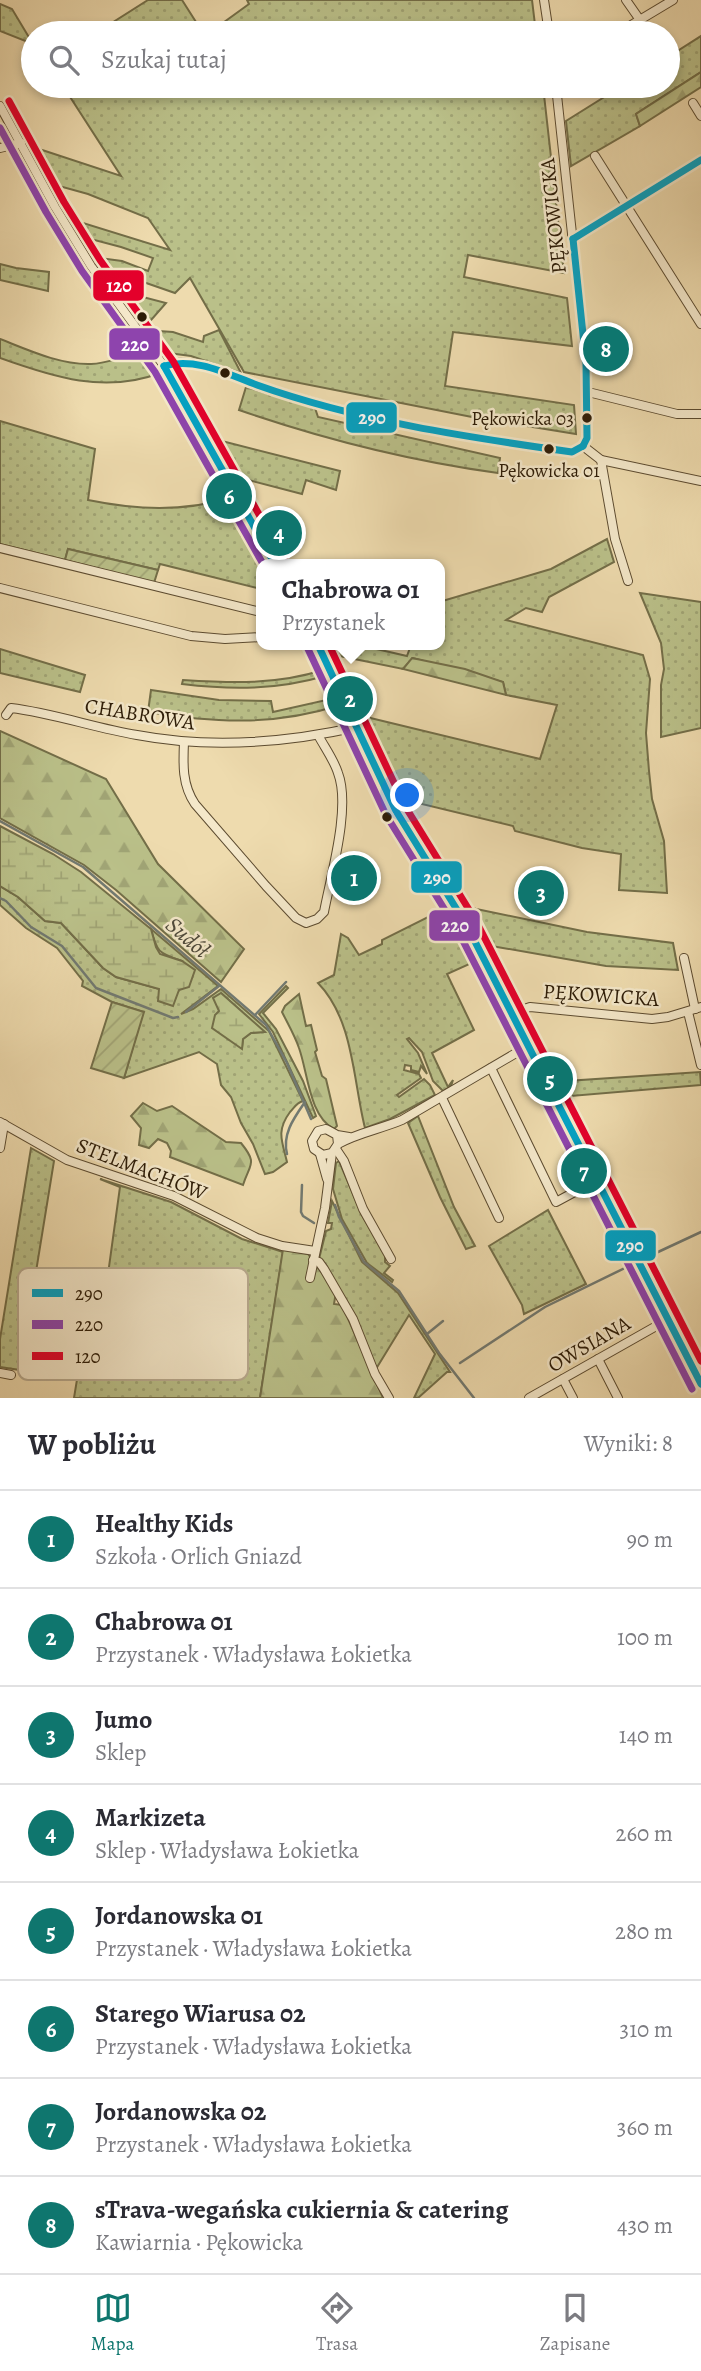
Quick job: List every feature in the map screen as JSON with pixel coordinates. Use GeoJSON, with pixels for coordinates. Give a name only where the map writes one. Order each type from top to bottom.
{"type":"FeatureCollection","features":[{"type":"Feature","properties":{"kind":"street"},"geometry":{"type":"LineString","coordinates":[[544,0],[547,21]]}},
{"type":"Feature","properties":{"kind":"street"},"geometry":{"type":"LineString","coordinates":[[626,0],[640,20],[673,0]]}},
{"type":"Feature","properties":{"kind":"street","name":"PĘKOWICKA"},"geometry":{"type":"LineString","coordinates":[[557,98],[585,350],[587,438],[583,446]]}},
{"type":"Feature","properties":{"kind":"street"},"geometry":{"type":"LineString","coordinates":[[693,103],[701,116]]}},
{"type":"Feature","properties":{"kind":"street"},"geometry":{"type":"LineString","coordinates":[[0,106],[55,208],[91,266],[164,366],[272,559]]}},
{"type":"Feature","properties":{"kind":"street"},"geometry":{"type":"LineString","coordinates":[[0,148],[21,143]]}},
{"type":"Feature","properties":{"kind":"street"},"geometry":{"type":"LineString","coordinates":[[595,156],[701,324]]}},
{"type":"Feature","properties":{"kind":"street"},"geometry":{"type":"LineString","coordinates":[[573,239],[701,160]]}},
{"type":"Feature","properties":{"kind":"street"},"geometry":{"type":"LineString","coordinates":[[164,366],[177,362],[197,365],[264,388],[350,412],[484,441],[572,452],[583,446],[601,460],[701,481]]}},
{"type":"Feature","properties":{"kind":"street"},"geometry":{"type":"LineString","coordinates":[[587,392],[677,414],[701,414]]}},
{"type":"Feature","properties":{"kind":"street"},"geometry":{"type":"LineString","coordinates":[[601,460],[615,539],[628,581]]}},
{"type":"Feature","properties":{"kind":"street"},"geometry":{"type":"LineString","coordinates":[[0,548],[256,611]]}},
{"type":"Feature","properties":{"kind":"street"},"geometry":{"type":"LineString","coordinates":[[0,588],[191,636],[226,639],[256,637]]}},
{"type":"Feature","properties":{"kind":"street"},"geometry":{"type":"LineString","coordinates":[[320,650],[396,811],[467,926],[701,1384]]}},
{"type":"Feature","properties":{"kind":"street","name":"CHABROWA"},"geometry":{"type":"LineString","coordinates":[[6,715],[11,708],[27,710],[98,728],[184,742],[276,741],[357,727]]}},
{"type":"Feature","properties":{"kind":"street"},"geometry":{"type":"LineString","coordinates":[[184,742],[185,782],[194,804],[296,918],[306,923],[317,919],[324,912],[344,796],[339,774],[318,735]]}},
{"type":"Feature","properties":{"kind":"street","name":"PĘKOWICKA"},"geometry":{"type":"LineString","coordinates":[[684,958],[695,1009],[701,1065]]}},
{"type":"Feature","properties":{"kind":"street","name":"PĘKOWICKA"},"geometry":{"type":"LineString","coordinates":[[512,1013],[530,1007],[652,1019],[695,1009]]}},
{"type":"Feature","properties":{"kind":"street"},"geometry":{"type":"LineString","coordinates":[[320,1154],[349,1137],[402,1120],[528,1046]]}},
{"type":"Feature","properties":{"kind":"street"},"geometry":{"type":"LineString","coordinates":[[491,1068],[556,1202],[595,1181]]}},
{"type":"Feature","properties":{"kind":"street"},"geometry":{"type":"LineString","coordinates":[[442,1098],[499,1218]]}},
{"type":"Feature","properties":{"kind":"street"},"geometry":{"type":"LineString","coordinates":[[0,1148],[2,1123]]}},
{"type":"Feature","properties":{"kind":"street","name":"STELMACHÓW"},"geometry":{"type":"LineString","coordinates":[[2,1123],[67,1160],[181,1199],[257,1238],[314,1256]]}},
{"type":"Feature","properties":{"kind":"street"},"geometry":{"type":"LineString","coordinates":[[328,1182],[320,1154],[312,1146],[315,1133],[324,1128],[330,1130],[363,1209],[391,1259]]}},
{"type":"Feature","properties":{"kind":"street"},"geometry":{"type":"LineString","coordinates":[[310,1278],[336,1145]]}},
{"type":"Feature","properties":{"kind":"street"},"geometry":{"type":"LineString","coordinates":[[314,1256],[348,1310],[388,1398]]}},
{"type":"Feature","properties":{"kind":"street","name":"OWSIANA"},"geometry":{"type":"LineString","coordinates":[[529,1398],[667,1320]]}},
{"type":"Feature","properties":{"kind":"street"},"geometry":{"type":"LineString","coordinates":[[598,1359],[618,1398]]}},
{"type":"Feature","properties":{"kind":"street"},"geometry":{"type":"LineString","coordinates":[[0,1373],[10,1375]]}},
{"type":"Feature","properties":{"kind":"street"},"geometry":{"type":"LineString","coordinates":[[563,1379],[573,1398]]}},
{"type":"Feature","properties":{"kind":"green space"},"geometry":{"type":"Polygon","coordinates":[[[148,0],[182,0],[195,21],[115,21],[148,0]]]}},
{"type":"Feature","properties":{"kind":"green space"},"geometry":{"type":"Polygon","coordinates":[[[247,0],[532,0],[535,21],[226,21],[249,4],[247,0]]]}},
{"type":"Feature","properties":{"kind":"green space"},"geometry":{"type":"Polygon","coordinates":[[[0,4],[12,9],[21,24],[21,39],[0,31],[0,4]]]}},
{"type":"Feature","properties":{"kind":"green space"},"geometry":{"type":"Polygon","coordinates":[[[701,36],[701,72],[680,86],[680,49],[701,36]]]}},
{"type":"Feature","properties":{"kind":"green space"},"geometry":{"type":"Polygon","coordinates":[[[701,72],[701,87],[640,126],[636,114],[661,98],[680,98],[680,86],[701,72]]]}},
{"type":"Feature","properties":{"kind":"green space"},"geometry":{"type":"Polygon","coordinates":[[[71,98],[544,98],[564,273],[468,255],[464,277],[567,298],[572,346],[453,332],[445,386],[574,405],[576,434],[477,418],[244,372],[190,278],[175,293],[129,277],[102,272],[92,257],[122,261],[148,271],[153,258],[79,236],[67,218],[170,250],[148,218],[88,194],[48,183],[30,146],[121,176],[71,98]]]}},
{"type":"Feature","properties":{"kind":"green space"},"geometry":{"type":"Polygon","coordinates":[[[603,98],[661,98],[636,114],[640,126],[571,166],[566,121],[603,98]]]}},
{"type":"Feature","properties":{"kind":"green space"},"geometry":{"type":"Polygon","coordinates":[[[0,264],[49,272],[48,291],[0,280],[0,264]]]}},
{"type":"Feature","properties":{"kind":"green space"},"geometry":{"type":"Polygon","coordinates":[[[116,290],[166,303],[145,327],[116,290]]]}},
{"type":"Feature","properties":{"kind":"green space"},"geometry":{"type":"Polygon","coordinates":[[[219,330],[241,373],[191,356],[161,352],[152,339],[159,331],[173,332],[203,342],[204,336],[219,330]]]}},
{"type":"Feature","properties":{"kind":"green space"},"geometry":{"type":"Polygon","coordinates":[[[0,339],[44,356],[79,364],[105,362],[145,349],[160,373],[119,382],[59,377],[0,358],[0,339]]]}},
{"type":"Feature","properties":{"kind":"green space"},"geometry":{"type":"Polygon","coordinates":[[[246,387],[315,408],[318,417],[500,458],[498,473],[367,448],[239,410],[246,387]]]}},
{"type":"Feature","properties":{"kind":"green space"},"geometry":{"type":"Polygon","coordinates":[[[0,421],[95,449],[88,500],[160,508],[195,506],[231,498],[265,559],[256,559],[256,588],[160,564],[158,570],[68,549],[65,560],[0,544],[0,421]]]}},
{"type":"Feature","properties":{"kind":"green space"},"geometry":{"type":"Polygon","coordinates":[[[214,439],[340,471],[336,490],[306,480],[302,494],[233,476],[214,439]]]}},
{"type":"Feature","properties":{"kind":"green space"},"geometry":{"type":"Polygon","coordinates":[[[607,539],[614,562],[549,597],[542,612],[526,608],[506,620],[643,655],[650,679],[646,733],[649,771],[652,799],[664,841],[667,893],[619,890],[621,854],[582,848],[515,831],[513,826],[418,803],[405,807],[397,799],[358,715],[540,759],[557,705],[506,695],[503,682],[413,658],[403,669],[340,656],[337,650],[381,650],[407,656],[409,650],[445,650],[445,600],[551,569],[607,539]]]}},
{"type":"Feature","properties":{"kind":"green space"},"geometry":{"type":"Polygon","coordinates":[[[68,549],[158,570],[154,583],[65,560],[68,549]]]}},
{"type":"Feature","properties":{"kind":"green space"},"geometry":{"type":"Polygon","coordinates":[[[640,593],[701,602],[701,728],[661,737],[661,685],[664,669],[661,643],[640,593]]]}},
{"type":"Feature","properties":{"kind":"green space"},"geometry":{"type":"Polygon","coordinates":[[[0,649],[85,675],[80,692],[0,673],[0,649]]]}},
{"type":"Feature","properties":{"kind":"green space"},"geometry":{"type":"Polygon","coordinates":[[[412,658],[465,669],[503,682],[506,695],[403,669],[412,658]]]}},
{"type":"Feature","properties":{"kind":"green space"},"geometry":{"type":"Polygon","coordinates":[[[323,670],[325,676],[272,686],[237,688],[182,684],[183,680],[271,681],[323,670]]]}},
{"type":"Feature","properties":{"kind":"green space"},"geometry":{"type":"Polygon","coordinates":[[[151,690],[219,700],[271,701],[273,712],[335,698],[340,705],[292,716],[221,720],[148,712],[151,690]]]}},
{"type":"Feature","properties":{"kind":"green space"},"geometry":{"type":"Polygon","coordinates":[[[0,731],[106,779],[158,864],[244,949],[221,982],[84,865],[0,818],[0,731]]]}},
{"type":"Feature","properties":{"kind":"green space"},"geometry":{"type":"Polygon","coordinates":[[[0,826],[81,872],[151,929],[160,954],[182,961],[195,970],[189,987],[179,990],[173,1006],[158,1001],[159,989],[116,977],[103,968],[61,923],[45,921],[18,897],[0,886],[0,826]]]}},
{"type":"Feature","properties":{"kind":"green space"},"geometry":{"type":"Polygon","coordinates":[[[0,886],[18,897],[45,921],[61,923],[103,968],[116,977],[160,989],[182,961],[160,951],[151,929],[218,986],[181,1014],[193,1009],[221,989],[269,1031],[303,1101],[290,1112],[283,1125],[281,1136],[287,1162],[265,1174],[231,1097],[221,1085],[217,1064],[199,1052],[124,1078],[143,1012],[112,1002],[82,986],[83,981],[57,948],[26,928],[0,905],[0,886]],[[221,993],[242,1048],[243,1039],[251,1033],[264,1032],[221,993]]]}},
{"type":"Feature","properties":{"kind":"green space"},"geometry":{"type":"Polygon","coordinates":[[[462,906],[587,932],[673,943],[678,970],[606,966],[486,945],[462,906]]]}},
{"type":"Feature","properties":{"kind":"green space"},"geometry":{"type":"Polygon","coordinates":[[[446,908],[473,954],[474,962],[447,974],[474,1030],[432,1053],[448,1087],[453,1080],[451,1086],[443,1091],[433,1081],[422,1052],[407,1039],[418,1053],[427,1074],[421,1066],[419,1072],[405,1065],[404,1070],[419,1074],[421,1078],[397,1095],[399,1097],[424,1079],[435,1095],[390,1119],[365,1128],[346,1033],[330,998],[318,983],[334,975],[341,934],[348,938],[359,955],[382,944],[382,940],[446,908]]]}},
{"type":"Feature","properties":{"kind":"green space"},"geometry":{"type":"Polygon","coordinates":[[[286,986],[288,988],[263,1013],[276,1029],[303,1081],[316,1116],[313,1118],[273,1032],[259,1014],[286,986]]]}},
{"type":"Feature","properties":{"kind":"green space"},"geometry":{"type":"Polygon","coordinates":[[[221,993],[265,1032],[251,1033],[243,1039],[242,1049],[212,1028],[215,1015],[219,1011],[213,998],[221,993]]]}},
{"type":"Feature","properties":{"kind":"green space"},"geometry":{"type":"Polygon","coordinates":[[[299,994],[306,1026],[311,1025],[317,1050],[315,1052],[322,1076],[326,1079],[337,1126],[334,1129],[326,1123],[314,1104],[299,1048],[282,1012],[299,994]]]}},
{"type":"Feature","properties":{"kind":"green space"},"geometry":{"type":"Polygon","coordinates":[[[112,1002],[144,1012],[124,1078],[91,1068],[112,1002]]]}},
{"type":"Feature","properties":{"kind":"green space"},"geometry":{"type":"Polygon","coordinates":[[[700,1072],[701,1085],[559,1097],[552,1082],[700,1072]]]}},
{"type":"Feature","properties":{"kind":"green space"},"geometry":{"type":"Polygon","coordinates":[[[143,1103],[157,1111],[172,1106],[226,1142],[241,1143],[251,1160],[243,1185],[170,1157],[171,1151],[167,1143],[158,1139],[149,1148],[139,1145],[141,1128],[131,1116],[143,1103]]]}},
{"type":"Feature","properties":{"kind":"green space"},"geometry":{"type":"Polygon","coordinates":[[[418,1116],[454,1207],[475,1246],[466,1249],[440,1197],[408,1123],[418,1116]]]}},
{"type":"Feature","properties":{"kind":"green space"},"geometry":{"type":"Polygon","coordinates":[[[31,1148],[54,1161],[37,1268],[18,1268],[18,1370],[0,1367],[0,1339],[31,1148]]]}},
{"type":"Feature","properties":{"kind":"green space"},"geometry":{"type":"Polygon","coordinates":[[[339,1161],[362,1215],[385,1255],[385,1262],[390,1266],[384,1273],[392,1282],[367,1263],[342,1219],[333,1189],[336,1163],[339,1161]]]}},
{"type":"Feature","properties":{"kind":"green space"},"geometry":{"type":"Polygon","coordinates":[[[100,1179],[171,1202],[242,1239],[283,1252],[260,1398],[74,1398],[77,1380],[248,1380],[248,1268],[108,1268],[120,1187],[100,1179]]]}},
{"type":"Feature","properties":{"kind":"green space"},"geometry":{"type":"Polygon","coordinates":[[[332,1201],[362,1262],[398,1293],[450,1372],[418,1398],[414,1398],[435,1354],[409,1315],[376,1369],[319,1259],[326,1231],[331,1229],[332,1223],[328,1223],[332,1201]]]}},
{"type":"Feature","properties":{"kind":"green space"},"geometry":{"type":"Polygon","coordinates":[[[548,1210],[586,1284],[524,1314],[522,1305],[489,1246],[548,1210]]]}},
{"type":"Feature","properties":{"kind":"green space"},"geometry":{"type":"Polygon","coordinates":[[[283,1249],[308,1254],[336,1292],[334,1304],[342,1305],[383,1398],[260,1398],[283,1249]]]}},
{"type":"Feature","properties":{"kind":"waterway","name":"Sudół"},"geometry":{"type":"LineString","coordinates":[[0,821],[83,867],[266,1025],[287,1063],[311,1119]]}},
{"type":"Feature","properties":{"kind":"waterway"},"geometry":{"type":"LineString","coordinates":[[0,898],[31,927],[62,946],[96,988],[173,1018],[178,1017]]}},
{"type":"Feature","properties":{"kind":"waterway"},"geometry":{"type":"LineString","coordinates":[[255,1015],[286,982]]}},
{"type":"Feature","properties":{"kind":"waterway"},"geometry":{"type":"LineString","coordinates":[[186,1012],[219,986]]}},
{"type":"Feature","properties":{"kind":"waterway"},"geometry":{"type":"LineString","coordinates":[[287,1154],[288,1133],[305,1102]]}},
{"type":"Feature","properties":{"kind":"waterway"},"geometry":{"type":"LineString","coordinates":[[302,1185],[301,1212],[314,1223]]}},
{"type":"Feature","properties":{"kind":"waterway","name":"Sudół"},"geometry":{"type":"LineString","coordinates":[[335,1205],[364,1262],[399,1291],[439,1353],[474,1398]]}},
{"type":"Feature","properties":{"kind":"waterway"},"geometry":{"type":"LineString","coordinates":[[643,1259],[701,1232]]}},
{"type":"Feature","properties":{"kind":"waterway"},"geometry":{"type":"LineString","coordinates":[[460,1363],[545,1307],[631,1265]]}},
{"type":"Feature","properties":{"kind":"waterway"},"geometry":{"type":"LineString","coordinates":[[427,1334],[443,1321]]}},
{"type":"Feature","properties":{"kind":"transit line","name":"120"},"geometry":{"type":"LineString","coordinates":[[9,101],[64,202],[100,260],[173,361],[284,559]]}},
{"type":"Feature","properties":{"kind":"transit line","name":"220"},"geometry":{"type":"LineString","coordinates":[[0,128],[82,271],[155,372],[260,559]]}},
{"type":"Feature","properties":{"kind":"transit line","name":"290"},"geometry":{"type":"LineString","coordinates":[[573,239],[701,160]]}},
{"type":"Feature","properties":{"kind":"transit line","name":"290"},"geometry":{"type":"LineString","coordinates":[[573,239],[586,363],[587,438],[583,446]]}},
{"type":"Feature","properties":{"kind":"transit line","name":"290"},"geometry":{"type":"LineString","coordinates":[[164,366],[200,365],[295,398],[413,426],[572,452],[583,446]]}},
{"type":"Feature","properties":{"kind":"transit line","name":"290"},"geometry":{"type":"LineString","coordinates":[[164,366],[272,559]]}},
{"type":"Feature","properties":{"kind":"transit line","name":"220"},"geometry":{"type":"LineString","coordinates":[[308,650],[386,815],[458,931],[692,1389]]}},
{"type":"Feature","properties":{"kind":"transit line","name":"290"},"geometry":{"type":"LineString","coordinates":[[320,650],[396,811],[467,926],[701,1384]]}},
{"type":"Feature","properties":{"kind":"transit line","name":"120"},"geometry":{"type":"LineString","coordinates":[[331,650],[405,806],[476,921],[701,1361]]}},
{"type":"Feature","properties":{"kind":"place","name":"sTrava-wegańska cukiernia & catering"},"geometry":{"type":"Point","coordinates":[606,349]}},
{"type":"Feature","properties":{"kind":"place","name":"Pękowicka 03"},"geometry":{"type":"Point","coordinates":[587,418]}},
{"type":"Feature","properties":{"kind":"place","name":"Pękowicka 01"},"geometry":{"type":"Point","coordinates":[549,449]}},
{"type":"Feature","properties":{"kind":"place","name":"Starego Wiarusa 02"},"geometry":{"type":"Point","coordinates":[229,496]}},
{"type":"Feature","properties":{"kind":"place","name":"Markizeta"},"geometry":{"type":"Point","coordinates":[279,533]}},
{"type":"Feature","properties":{"kind":"place","name":"Chabrowa 01"},"geometry":{"type":"Point","coordinates":[350,699]}},
{"type":"Feature","properties":{"kind":"place","name":"Healthy Kids"},"geometry":{"type":"Point","coordinates":[354,878]}},
{"type":"Feature","properties":{"kind":"place","name":"Jumo"},"geometry":{"type":"Point","coordinates":[541,893]}},
{"type":"Feature","properties":{"kind":"place","name":"Jordanowska 01"},"geometry":{"type":"Point","coordinates":[550,1079]}},
{"type":"Feature","properties":{"kind":"place","name":"Jordanowska 02"},"geometry":{"type":"Point","coordinates":[584,1171]}}]}
